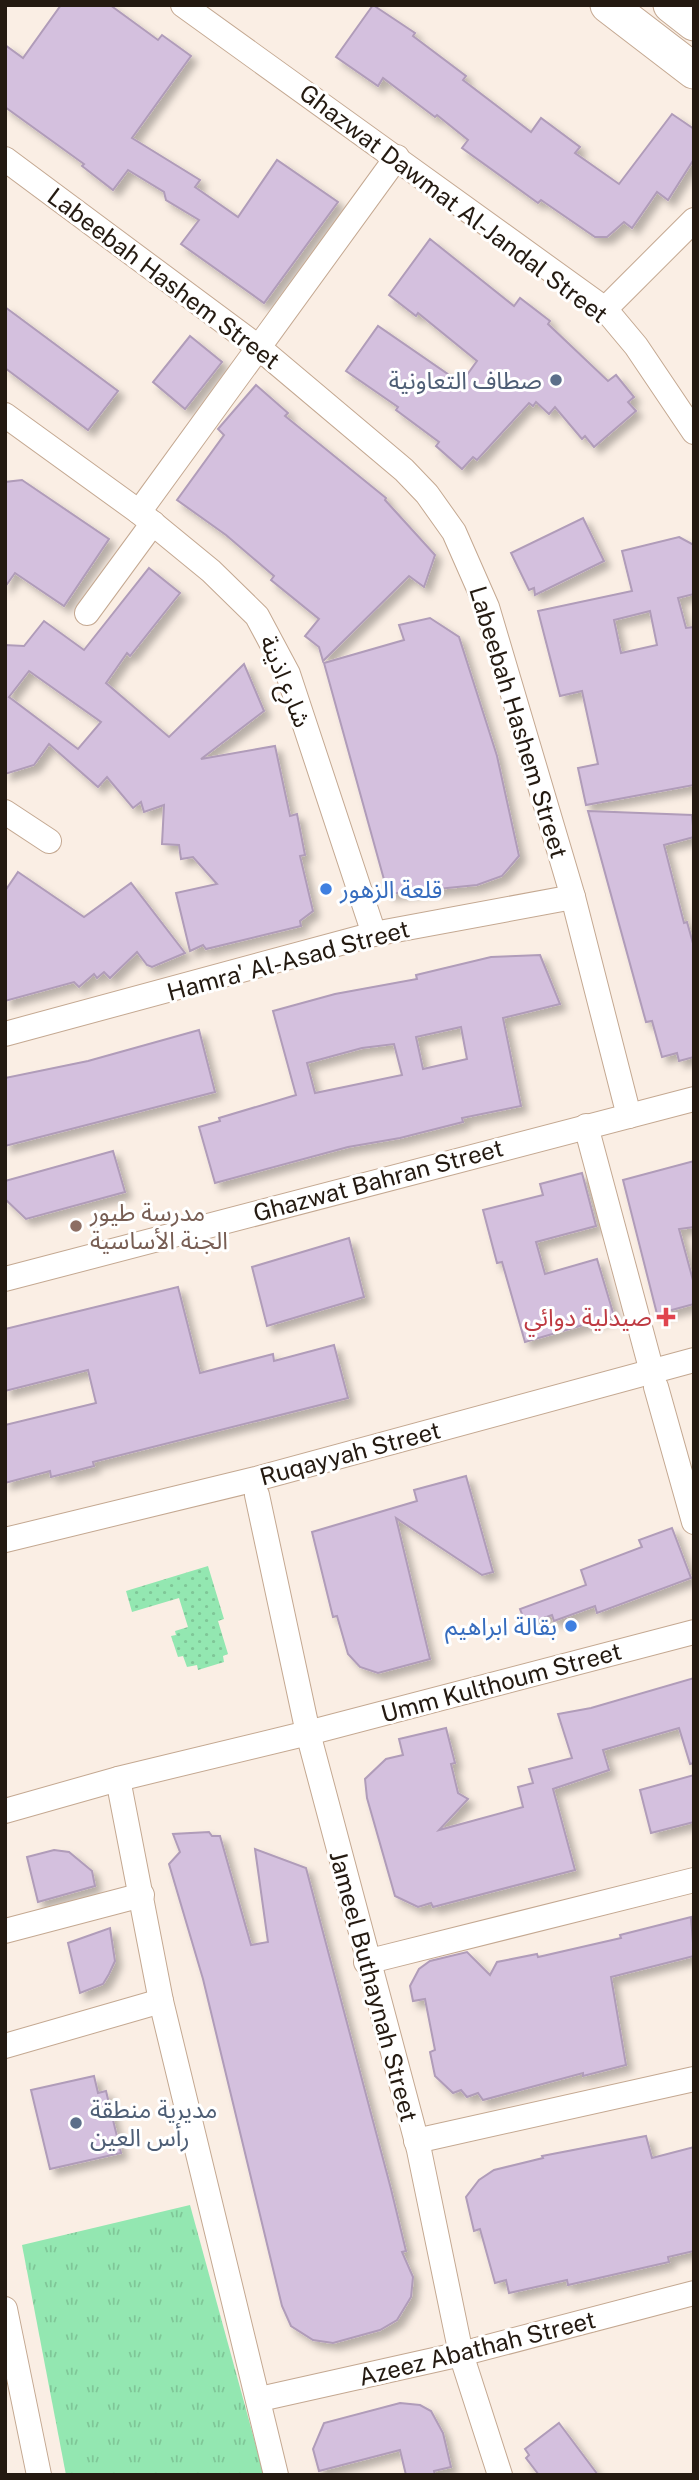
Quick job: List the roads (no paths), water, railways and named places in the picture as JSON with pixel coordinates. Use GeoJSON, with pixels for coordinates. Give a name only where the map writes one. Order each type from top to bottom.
{"type":"FeatureCollection","features":[{"type":"Feature","properties":{"kind":"highway"},"geometry":{"type":"LineString","coordinates":[[608,5],[694,71]]}},
{"type":"Feature","properties":{"kind":"highway"},"geometry":{"type":"LineString","coordinates":[[671,5],[694,23]]}},
{"type":"Feature","properties":{"kind":"street","name":"Ghazwat Dawmat Al-Jandal Street"},"geometry":{"type":"LineString","coordinates":[[183,5],[605,309],[636,346],[694,432]]}},
{"type":"Feature","properties":{"kind":"street"},"geometry":{"type":"LineString","coordinates":[[87,613],[258,347],[397,158]]}},
{"type":"Feature","properties":{"kind":"street","name":"Labeebah Hashem Street"},"geometry":{"type":"LineString","coordinates":[[5,159],[258,347],[404,470],[427,494],[454,533],[487,607],[573,897],[629,1116]]}},
{"type":"Feature","properties":{"kind":"street"},"geometry":{"type":"LineString","coordinates":[[605,309],[694,220]]}},
{"type":"Feature","properties":{"kind":"street","name":"شارع اذينة"},"geometry":{"type":"LineString","coordinates":[[5,415],[146,518],[240,597],[257,616],[288,674],[374,934]]}},
{"type":"Feature","properties":{"kind":"street"},"geometry":{"type":"LineString","coordinates":[[5,812],[49,841]]}},
{"type":"Feature","properties":{"kind":"street","name":"Hamra' Al-Asad Street"},"geometry":{"type":"LineString","coordinates":[[5,1034],[374,934],[573,897]]}},
{"type":"Feature","properties":{"kind":"street"},"geometry":{"type":"LineString","coordinates":[[629,1116],[694,1099]]}},
{"type":"Feature","properties":{"kind":"street","name":"Ghazwat Bahran Street"},"geometry":{"type":"LineString","coordinates":[[5,1279],[629,1116]]}},
{"type":"Feature","properties":{"kind":"street"},"geometry":{"type":"LineString","coordinates":[[586,1126],[694,1522]]}},
{"type":"Feature","properties":{"kind":"street","name":"Ruqayyah Street"},"geometry":{"type":"LineString","coordinates":[[5,1555],[257,1495],[654,1379],[694,1360]]}},
{"type":"Feature","properties":{"kind":"street","name":"Ruqayyah Street"},"geometry":{"type":"LineString","coordinates":[[5,1540],[654,1379],[694,1376]]}},
{"type":"Feature","properties":{"kind":"street","name":"Jameel Buthaynah Street"},"geometry":{"type":"LineString","coordinates":[[257,1495],[307,1733],[366,1962],[416,2141],[461,2354],[500,2475]]}},
{"type":"Feature","properties":{"kind":"street","name":"Umm Kulthoum Street"},"geometry":{"type":"LineString","coordinates":[[5,1811],[118,1779],[307,1733],[694,1632]]}},
{"type":"Feature","properties":{"kind":"street"},"geometry":{"type":"LineString","coordinates":[[118,1779],[161,2001],[260,2399],[276,2475]]}},
{"type":"Feature","properties":{"kind":"street"},"geometry":{"type":"LineString","coordinates":[[366,1962],[694,1880]]}},
{"type":"Feature","properties":{"kind":"street"},"geometry":{"type":"LineString","coordinates":[[5,1931],[142,1895]]}},
{"type":"Feature","properties":{"kind":"street"},"geometry":{"type":"LineString","coordinates":[[5,2046],[161,2001]]}},
{"type":"Feature","properties":{"kind":"street"},"geometry":{"type":"LineString","coordinates":[[416,2141],[694,2079]]}},
{"type":"Feature","properties":{"kind":"street","name":"Azeez Abathah Street"},"geometry":{"type":"LineString","coordinates":[[260,2399],[461,2354],[694,2293]]}},
{"type":"Feature","properties":{"kind":"street"},"geometry":{"type":"LineString","coordinates":[[5,2309],[39,2475]]}},
{"type":"Feature","properties":{"kind":"place","name":"صطاف التعاونية"},"geometry":{"type":"Point","coordinates":[556,380]}},
{"type":"Feature","properties":{"kind":"place","name":"قلعة الزهور"},"geometry":{"type":"Point","coordinates":[326,889]}},
{"type":"Feature","properties":{"kind":"place","name":"مدرسة طيور الجنة الأساسية"},"geometry":{"type":"Point","coordinates":[76,1226]}},
{"type":"Feature","properties":{"kind":"place","name":"صيدلية دوائي"},"geometry":{"type":"Point","coordinates":[666,1317]}},
{"type":"Feature","properties":{"kind":"place","name":"بقالة ابراهيم"},"geometry":{"type":"Point","coordinates":[571,1626]}},
{"type":"Feature","properties":{"kind":"place","name":"مديرية منطقة رأس العين"},"geometry":{"type":"Point","coordinates":[76,2123]}}]}
